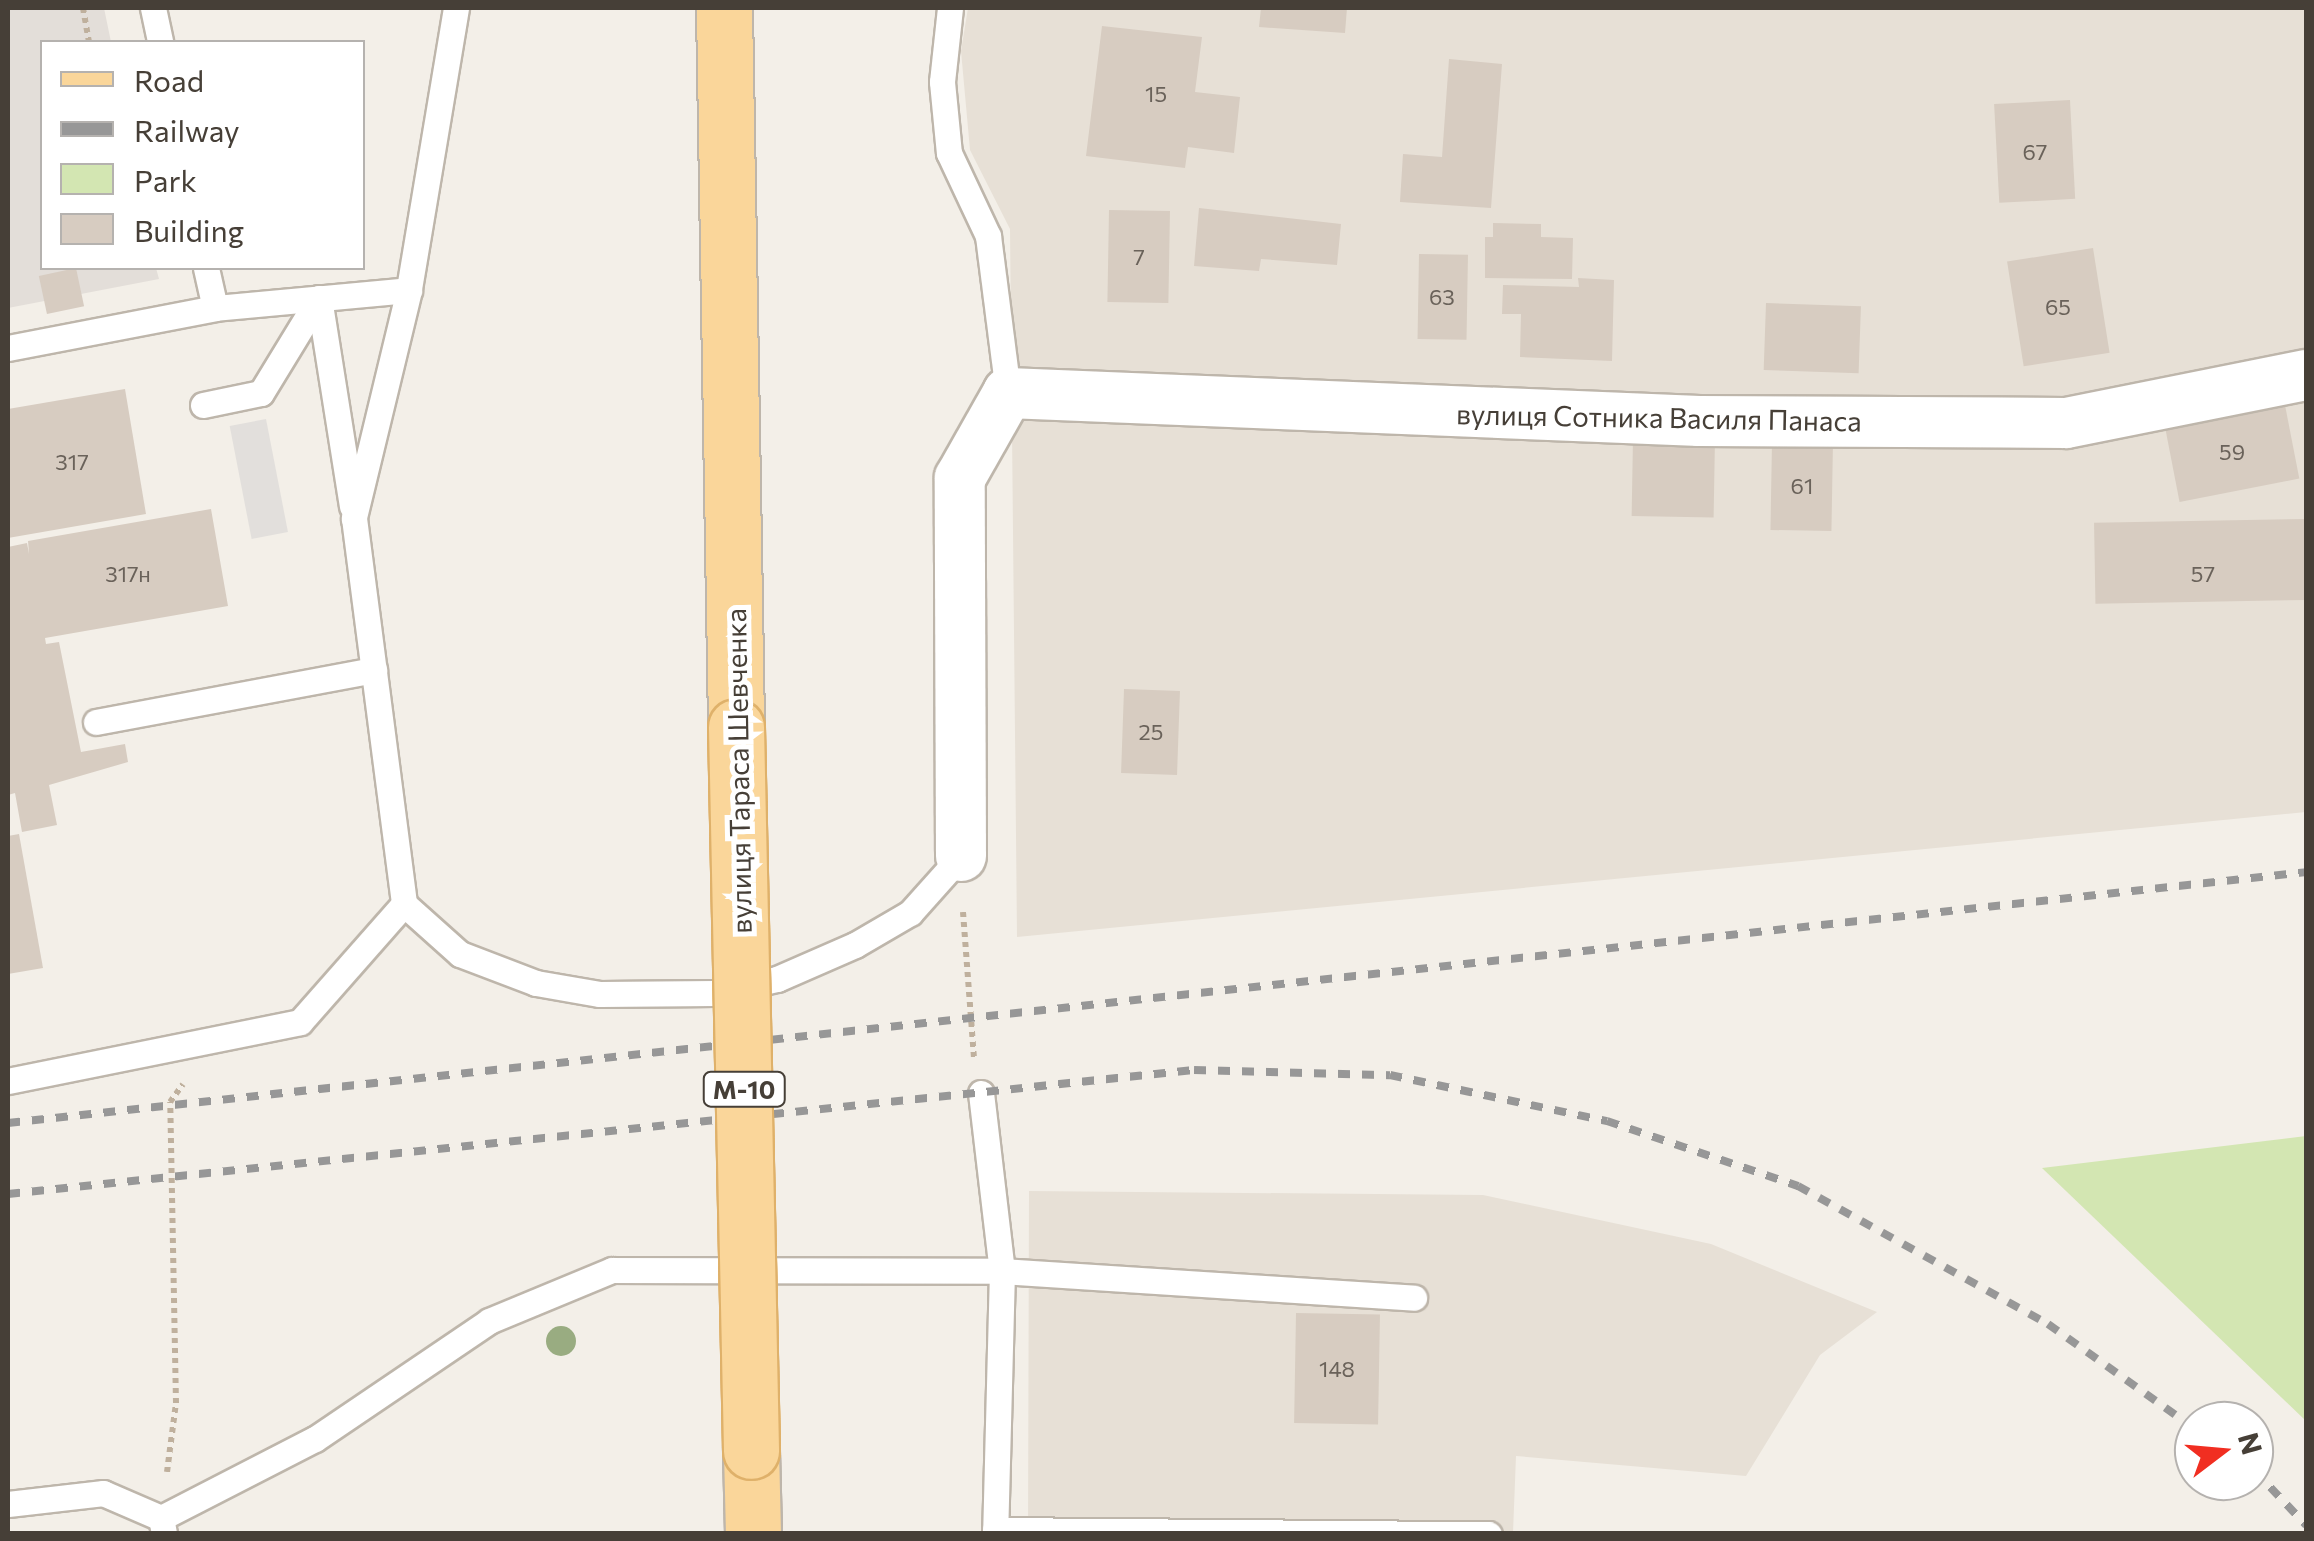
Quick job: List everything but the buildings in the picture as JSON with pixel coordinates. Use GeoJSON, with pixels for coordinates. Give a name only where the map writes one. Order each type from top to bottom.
{"type":"FeatureCollection","features":[{"type":"Feature","properties":{"kind":"main road","name":"вулиця Тараса Шевченка"},"geometry":{"type":"LineString","coordinates":[[724,8],[753,1534]]}},
{"type":"Feature","properties":{"kind":"street","name":"вулиця Сотника Василя Панаса"},"geometry":{"type":"LineString","coordinates":[[1008,393],[1698,422],[2066,423],[2306,375]]}},
{"type":"Feature","properties":{"kind":"street"},"geometry":{"type":"LineString","coordinates":[[961,856],[960,478],[1008,393]]}},
{"type":"Feature","properties":{"kind":"lane"},"geometry":{"type":"LineString","coordinates":[[153,8],[160,40]]}},
{"type":"Feature","properties":{"kind":"lane"},"geometry":{"type":"LineString","coordinates":[[354,518],[410,290],[456,8]]}},
{"type":"Feature","properties":{"kind":"lane"},"geometry":{"type":"LineString","coordinates":[[950,8],[942,82],[949,153],[988,236],[1008,393]]}},
{"type":"Feature","properties":{"kind":"lane"},"geometry":{"type":"LineString","coordinates":[[206,270],[215,308]]}},
{"type":"Feature","properties":{"kind":"lane"},"geometry":{"type":"LineString","coordinates":[[8,348],[215,308],[410,290]]}},
{"type":"Feature","properties":{"kind":"lane"},"geometry":{"type":"LineString","coordinates":[[203,405],[261,393],[320,298]]}},
{"type":"Feature","properties":{"kind":"lane"},"geometry":{"type":"LineString","coordinates":[[320,298],[354,518],[404,904],[460,954],[536,982],[600,994],[715,993],[777,980],[855,945],[910,913],[961,856]]}},
{"type":"Feature","properties":{"kind":"lane"},"geometry":{"type":"LineString","coordinates":[[96,722],[374,670]]}},
{"type":"Feature","properties":{"kind":"lane"},"geometry":{"type":"LineString","coordinates":[[8,1081],[300,1022],[404,904]]}},
{"type":"Feature","properties":{"kind":"lane"},"geometry":{"type":"LineString","coordinates":[[981,1094],[1002,1270],[995,1532],[1489,1534]]}},
{"type":"Feature","properties":{"kind":"lane"},"geometry":{"type":"LineString","coordinates":[[8,1504],[102,1493],[162,1526],[315,1438],[490,1322],[612,1270],[1002,1270],[1414,1298]]}},
{"type":"Feature","properties":{"kind":"path"},"geometry":{"type":"LineString","coordinates":[[82,8],[90,40]]}},
{"type":"Feature","properties":{"kind":"path"},"geometry":{"type":"LineString","coordinates":[[961,856],[967,1022],[981,1094]]}},
{"type":"Feature","properties":{"kind":"path"},"geometry":{"type":"LineString","coordinates":[[162,1526],[176,1403],[170,1102],[213,1040]]}},
{"type":"Feature","properties":{"kind":"shaded area"},"geometry":{"type":"Polygon","coordinates":[[[8,8],[104,8],[111,40],[40,40],[40,270],[157,270],[159,279],[8,308],[8,8]]]}},
{"type":"Feature","properties":{"kind":"shaded area"},"geometry":{"type":"Polygon","coordinates":[[[968,8],[2306,8],[2306,812],[1017,937],[1010,229],[970,150],[961,51],[968,8]]]}},
{"type":"Feature","properties":{"kind":"shaded area"},"geometry":{"type":"Polygon","coordinates":[[[266,419],[288,532],[252,539],[230,426],[266,419]]]}},
{"type":"Feature","properties":{"kind":"shaded area"},"geometry":{"type":"Polygon","coordinates":[[[1029,1191],[1483,1195],[1711,1244],[1877,1312],[1820,1355],[1746,1476],[1516,1456],[1513,1533],[1028,1534],[1029,1191]]]}},
{"type":"Feature","properties":{"kind":"green space"},"geometry":{"type":"Polygon","coordinates":[[[2306,1136],[2306,1421],[2042,1168],[2306,1136]]]}},
{"type":"Feature","properties":{"kind":"railway"},"geometry":{"type":"LineString","coordinates":[[8,1123],[2306,872]]}},
{"type":"Feature","properties":{"kind":"railway"},"geometry":{"type":"LineString","coordinates":[[8,1194],[1194,1070],[1390,1075],[1607,1121],[1798,1186],[2048,1324],[2174,1414]]}},
{"type":"Feature","properties":{"kind":"railway"},"geometry":{"type":"LineString","coordinates":[[2274,1491],[2306,1525]]}}]}
